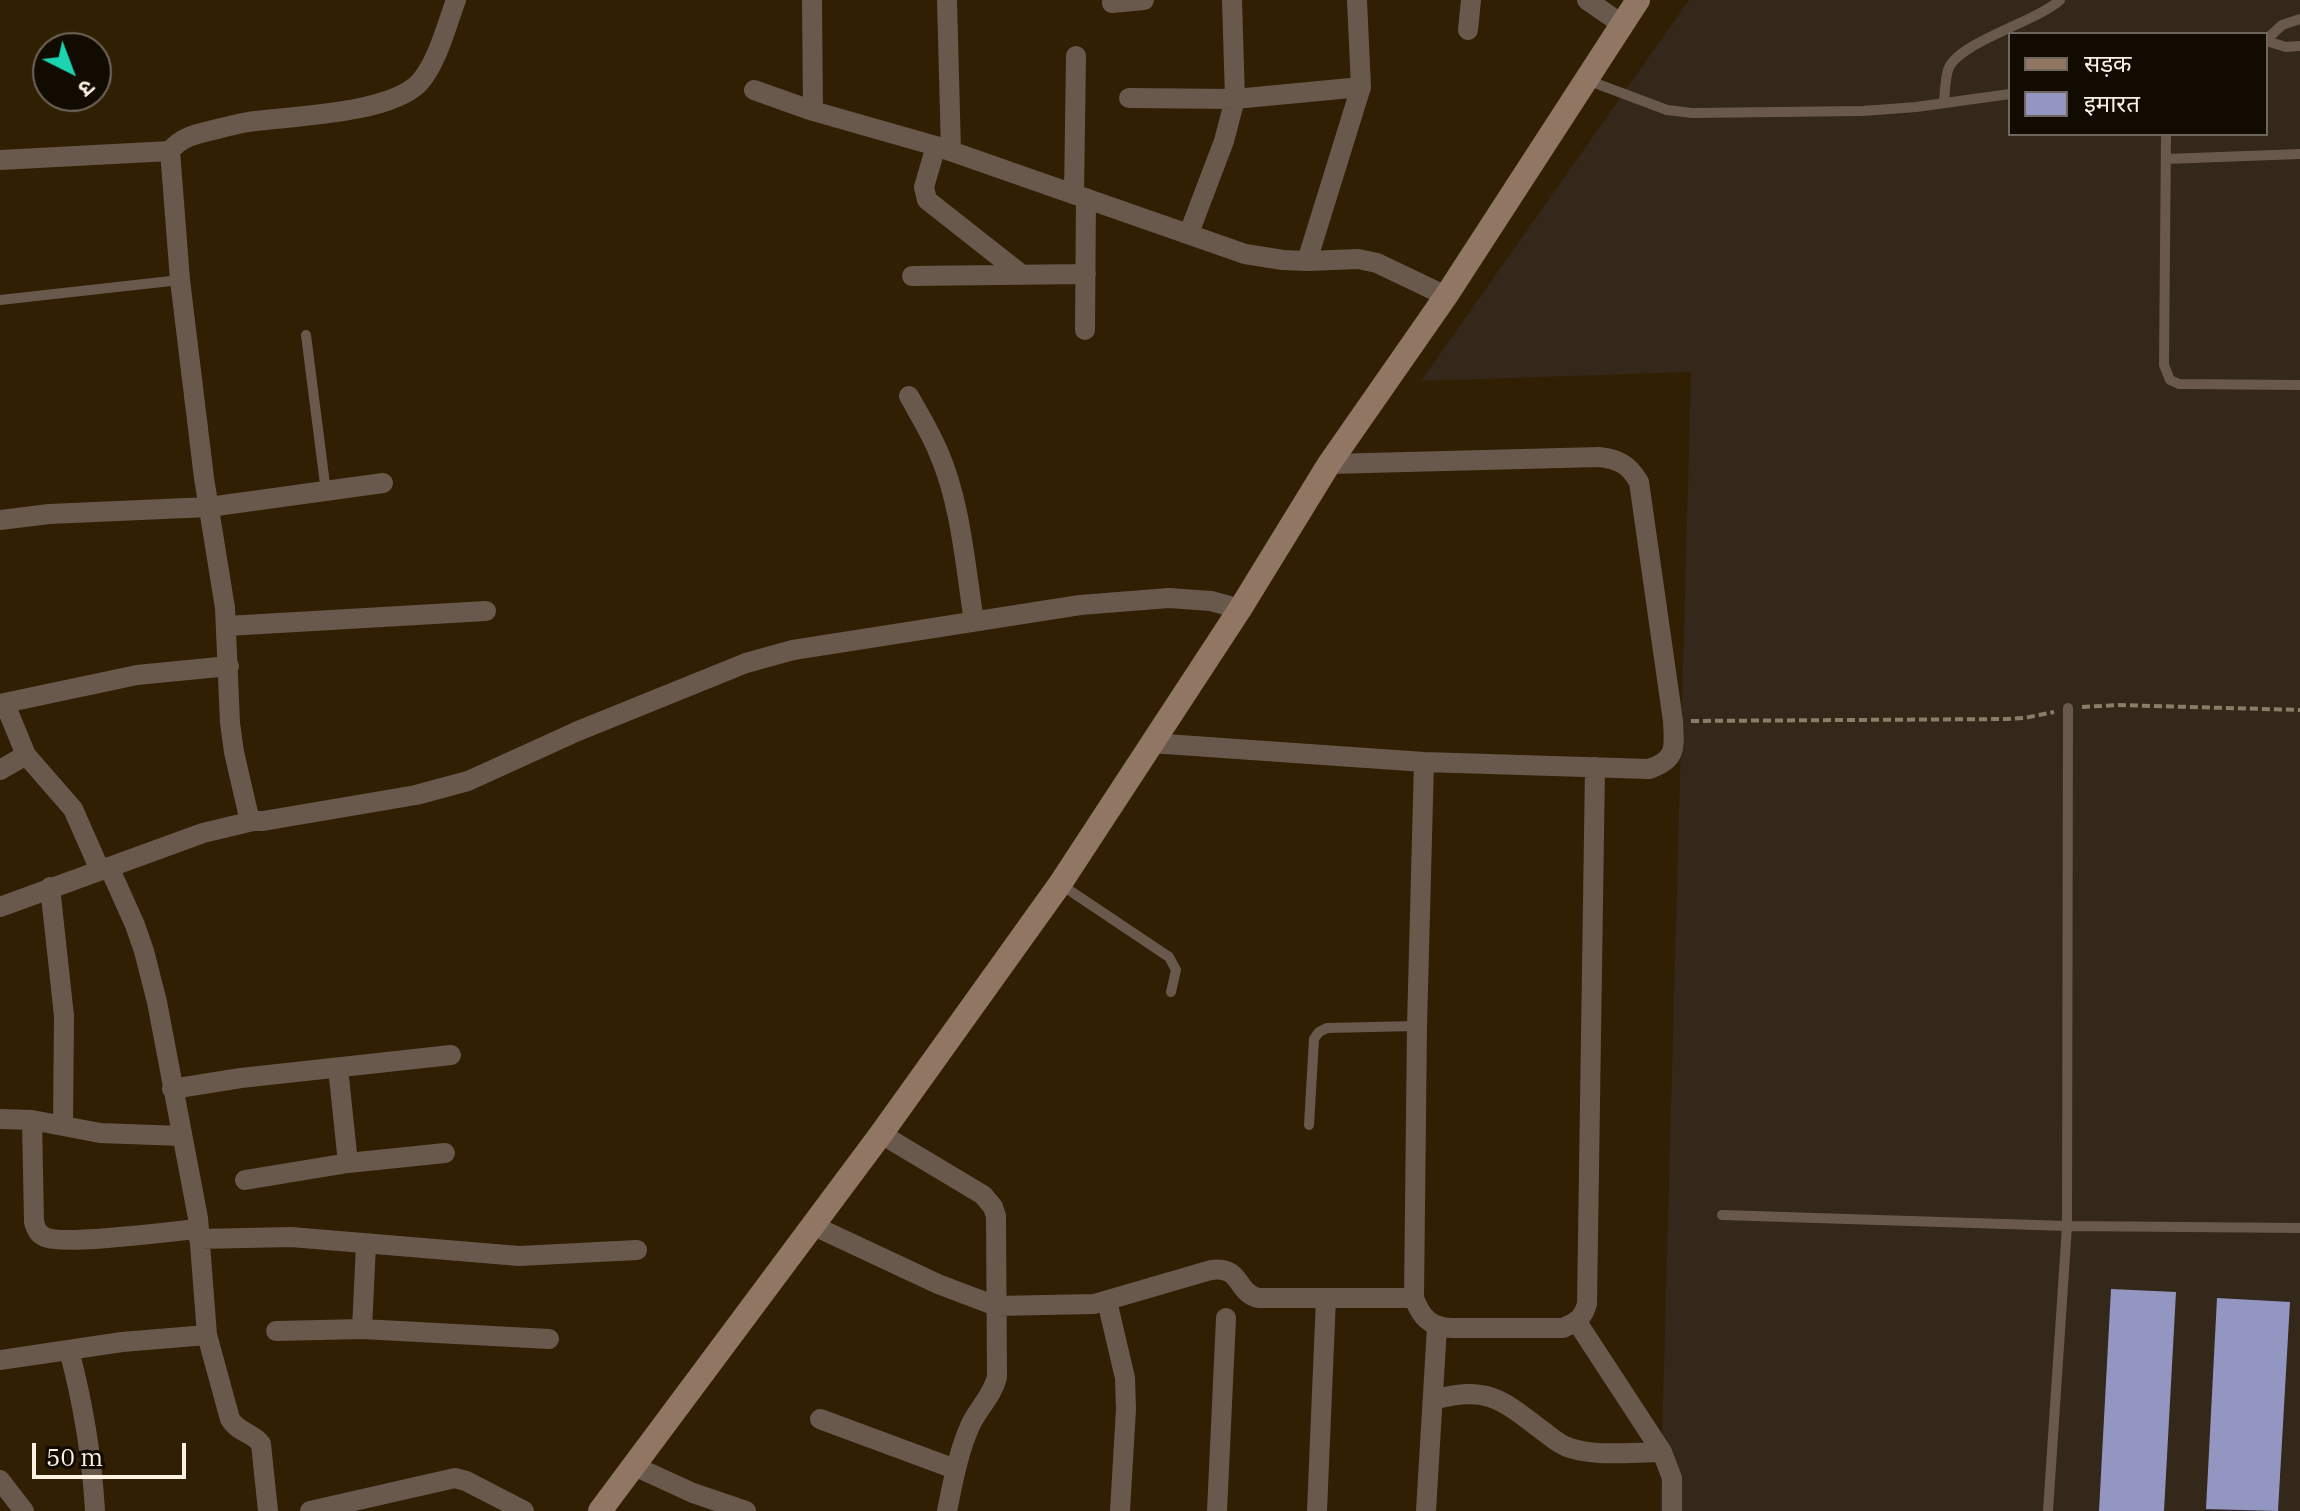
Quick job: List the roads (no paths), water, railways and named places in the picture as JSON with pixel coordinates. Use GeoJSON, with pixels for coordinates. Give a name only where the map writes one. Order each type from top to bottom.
{"type":"FeatureCollection","features":[{"type":"Feature","properties":{"kind":"main road"},"geometry":{"type":"LineString","coordinates":[[600,1511],[881,1134],[1060,884],[1240,609],[1329,464],[1446,296],[1638,0]]}},
{"type":"Feature","properties":{"kind":"street"},"geometry":{"type":"LineString","coordinates":[[253,821],[248,813],[234,752],[228,695],[227,626],[180,280],[170,151],[176,143],[189,136],[244,123],[357,109],[410,90],[425,76],[456,0]]}},
{"type":"Feature","properties":{"kind":"street"},"geometry":{"type":"LineString","coordinates":[[812,0],[813,111]]}},
{"type":"Feature","properties":{"kind":"street"},"geometry":{"type":"LineString","coordinates":[[947,0],[943,149],[924,187],[927,200],[1021,274]]}},
{"type":"Feature","properties":{"kind":"street"},"geometry":{"type":"LineString","coordinates":[[1112,3],[1144,0]]}},
{"type":"Feature","properties":{"kind":"street"},"geometry":{"type":"LineString","coordinates":[[1189,233],[1224,141],[1235,99],[1232,0]]}},
{"type":"Feature","properties":{"kind":"street"},"geometry":{"type":"LineString","coordinates":[[1307,261],[1361,87],[1357,0]]}},
{"type":"Feature","properties":{"kind":"street"},"geometry":{"type":"LineString","coordinates":[[1468,30],[1471,0]]}},
{"type":"Feature","properties":{"kind":"street"},"geometry":{"type":"LineString","coordinates":[[1587,0],[1623,25]]}},
{"type":"Feature","properties":{"kind":"street"},"geometry":{"type":"LineString","coordinates":[[1076,56],[1080,196],[1086,274],[1085,330]]}},
{"type":"Feature","properties":{"kind":"street"},"geometry":{"type":"LineString","coordinates":[[1129,98],[1235,99],[1361,87]]}},
{"type":"Feature","properties":{"kind":"street"},"geometry":{"type":"LineString","coordinates":[[754,90],[813,111],[943,149],[1245,254],[1283,260],[1358,259],[1377,263],[1446,296]]}},
{"type":"Feature","properties":{"kind":"street"},"geometry":{"type":"LineString","coordinates":[[0,160],[170,151]]}},
{"type":"Feature","properties":{"kind":"street"},"geometry":{"type":"LineString","coordinates":[[912,276],[1086,274]]}},
{"type":"Feature","properties":{"kind":"street"},"geometry":{"type":"LineString","coordinates":[[909,396],[938,451],[947,480],[956,514],[974,621]]}},
{"type":"Feature","properties":{"kind":"street"},"geometry":{"type":"LineString","coordinates":[[1151,743],[1424,762],[1649,769],[1670,759],[1674,748],[1673,721],[1639,482],[1631,469],[1617,459],[1599,457],[1329,464]]}},
{"type":"Feature","properties":{"kind":"street"},"geometry":{"type":"LineString","coordinates":[[0,520],[49,514],[209,507],[383,483]]}},
{"type":"Feature","properties":{"kind":"street"},"geometry":{"type":"LineString","coordinates":[[0,907],[203,833],[253,821],[416,795],[457,785],[578,731],[772,655],[1080,605],[1197,598],[1240,609]]}},
{"type":"Feature","properties":{"kind":"street"},"geometry":{"type":"LineString","coordinates":[[227,626],[486,611]]}},
{"type":"Feature","properties":{"kind":"street"},"geometry":{"type":"LineString","coordinates":[[229,666],[137,675],[2,704],[26,755],[73,809],[135,925],[144,951],[192,1180],[207,1335],[230,1419],[239,1431],[255,1437],[261,1444],[268,1511]]}},
{"type":"Feature","properties":{"kind":"street"},"geometry":{"type":"LineString","coordinates":[[0,770],[26,755]]}},
{"type":"Feature","properties":{"kind":"street"},"geometry":{"type":"LineString","coordinates":[[1424,762],[1414,1298],[1426,1320],[1437,1327],[1563,1328],[1584,1315],[1587,1304],[1595,767]]}},
{"type":"Feature","properties":{"kind":"street"},"geometry":{"type":"LineString","coordinates":[[50,887],[64,1016],[63,1125]]}},
{"type":"Feature","properties":{"kind":"street"},"geometry":{"type":"LineString","coordinates":[[172,1089],[241,1078],[451,1055]]}},
{"type":"Feature","properties":{"kind":"street"},"geometry":{"type":"LineString","coordinates":[[338,1068],[348,1163]]}},
{"type":"Feature","properties":{"kind":"street"},"geometry":{"type":"LineString","coordinates":[[0,1119],[32,1120],[100,1133],[182,1136]]}},
{"type":"Feature","properties":{"kind":"street"},"geometry":{"type":"LineString","coordinates":[[32,1120],[34,1222],[42,1236],[56,1240],[198,1234],[291,1237],[519,1256],[637,1250]]}},
{"type":"Feature","properties":{"kind":"street"},"geometry":{"type":"LineString","coordinates":[[881,1134],[988,1200],[996,1216],[997,1377],[994,1390],[970,1427],[955,1469],[947,1511]]}},
{"type":"Feature","properties":{"kind":"street"},"geometry":{"type":"LineString","coordinates":[[245,1180],[348,1163],[445,1153]]}},
{"type":"Feature","properties":{"kind":"street"},"geometry":{"type":"LineString","coordinates":[[812,1225],[938,1284],[996,1306],[1094,1304],[1223,1268],[1237,1277],[1245,1292],[1251,1296],[1414,1298]]}},
{"type":"Feature","properties":{"kind":"street"},"geometry":{"type":"LineString","coordinates":[[362,1329],[366,1244]]}},
{"type":"Feature","properties":{"kind":"street"},"geometry":{"type":"LineString","coordinates":[[1317,1511],[1326,1298]]}},
{"type":"Feature","properties":{"kind":"street"},"geometry":{"type":"LineString","coordinates":[[1107,1301],[1125,1378],[1120,1511]]}},
{"type":"Feature","properties":{"kind":"street"},"geometry":{"type":"LineString","coordinates":[[1217,1511],[1226,1318]]}},
{"type":"Feature","properties":{"kind":"street"},"geometry":{"type":"LineString","coordinates":[[1577,1322],[1662,1452],[1672,1478],[1672,1511]]}},
{"type":"Feature","properties":{"kind":"street"},"geometry":{"type":"LineString","coordinates":[[1426,1511],[1437,1327]]}},
{"type":"Feature","properties":{"kind":"street"},"geometry":{"type":"LineString","coordinates":[[276,1331],[362,1329],[549,1339]]}},
{"type":"Feature","properties":{"kind":"street"},"geometry":{"type":"LineString","coordinates":[[0,1360],[122,1342],[207,1335]]}},
{"type":"Feature","properties":{"kind":"street"},"geometry":{"type":"LineString","coordinates":[[69,1350],[80,1391],[93,1475],[95,1511]]}},
{"type":"Feature","properties":{"kind":"street"},"geometry":{"type":"LineString","coordinates":[[1433,1400],[1467,1393],[1493,1397],[1568,1448],[1594,1452],[1662,1452]]}},
{"type":"Feature","properties":{"kind":"street"},"geometry":{"type":"LineString","coordinates":[[820,1419],[955,1469]]}},
{"type":"Feature","properties":{"kind":"street"},"geometry":{"type":"LineString","coordinates":[[634,1466],[693,1493],[746,1511]]}},
{"type":"Feature","properties":{"kind":"street"},"geometry":{"type":"LineString","coordinates":[[310,1511],[347,1506],[455,1478],[524,1511]]}},
{"type":"Feature","properties":{"kind":"street"},"geometry":{"type":"LineString","coordinates":[[0,1480],[24,1511]]}},
{"type":"Feature","properties":{"kind":"lane"},"geometry":{"type":"LineString","coordinates":[[1944,102],[1948,69],[1961,53],[2038,15],[2060,0]]}},
{"type":"Feature","properties":{"kind":"lane"},"geometry":{"type":"LineString","coordinates":[[2268,38],[2282,25],[2300,19]]}},
{"type":"Feature","properties":{"kind":"lane"},"geometry":{"type":"LineString","coordinates":[[2268,41],[2286,47],[2300,46]]}},
{"type":"Feature","properties":{"kind":"lane"},"geometry":{"type":"LineString","coordinates":[[1585,79],[1667,110],[1692,113],[1838,112],[1916,107],[2008,94]]}},
{"type":"Feature","properties":{"kind":"lane"},"geometry":{"type":"LineString","coordinates":[[2166,136],[2164,365],[2170,380],[2179,384],[2300,385]]}},
{"type":"Feature","properties":{"kind":"lane"},"geometry":{"type":"LineString","coordinates":[[2166,159],[2300,154]]}},
{"type":"Feature","properties":{"kind":"lane"},"geometry":{"type":"LineString","coordinates":[[0,300],[180,280]]}},
{"type":"Feature","properties":{"kind":"lane"},"geometry":{"type":"LineString","coordinates":[[306,335],[326,492]]}},
{"type":"Feature","properties":{"kind":"lane"},"geometry":{"type":"LineString","coordinates":[[2048,1511],[2067,1226],[2068,708]]}},
{"type":"Feature","properties":{"kind":"lane"},"geometry":{"type":"LineString","coordinates":[[1060,884],[1169,957],[1176,970],[1171,992]]}},
{"type":"Feature","properties":{"kind":"lane"},"geometry":{"type":"LineString","coordinates":[[1309,1125],[1314,1039],[1319,1032],[1327,1028],[1417,1026]]}},
{"type":"Feature","properties":{"kind":"lane"},"geometry":{"type":"LineString","coordinates":[[1722,1215],[2067,1226],[2300,1228]]}}]}
